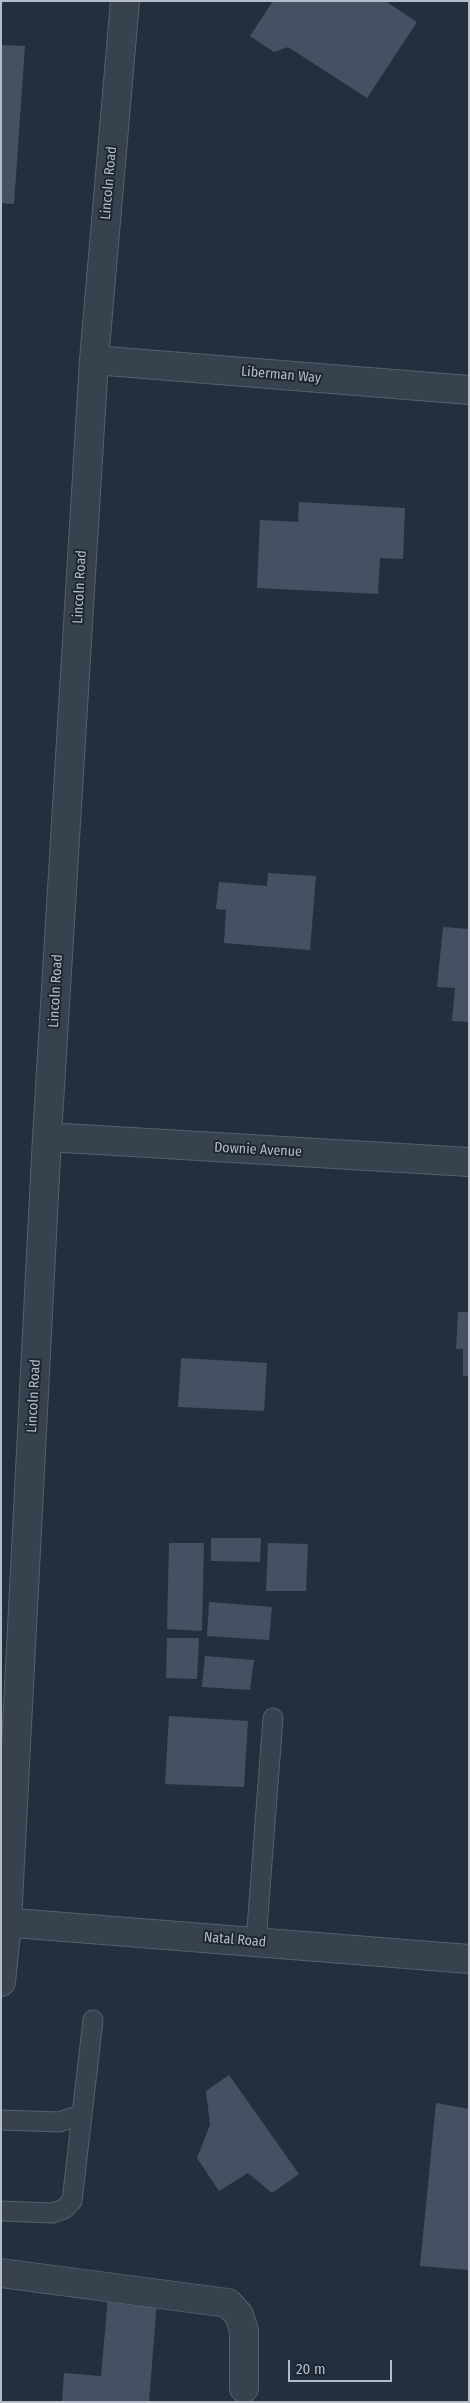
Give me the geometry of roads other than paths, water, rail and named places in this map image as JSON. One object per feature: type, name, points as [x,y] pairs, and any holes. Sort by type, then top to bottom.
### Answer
[{"type":"street","name":"Lincoln Road","points":[[1,1982],[47,1137],[94,360],[124,1]]},
{"type":"street","name":"Liberman Way","points":[[94,360],[469,390]]},
{"type":"street","name":"Downie Avenue","points":[[47,1137],[469,1162]]},
{"type":"street","name":"Natal Road","points":[[4,1922],[469,1959]]},
{"type":"street","points":[[1,2273],[228,2303],[238,2315],[244,2331],[244,2388]]},
{"type":"lane","points":[[256,1942],[273,1718]]},
{"type":"lane","points":[[1,2211],[52,2213],[64,2209],[72,2201],[80,2115],[93,2020]]},
{"type":"lane","points":[[1,2120],[59,2122],[80,2115]]}]
